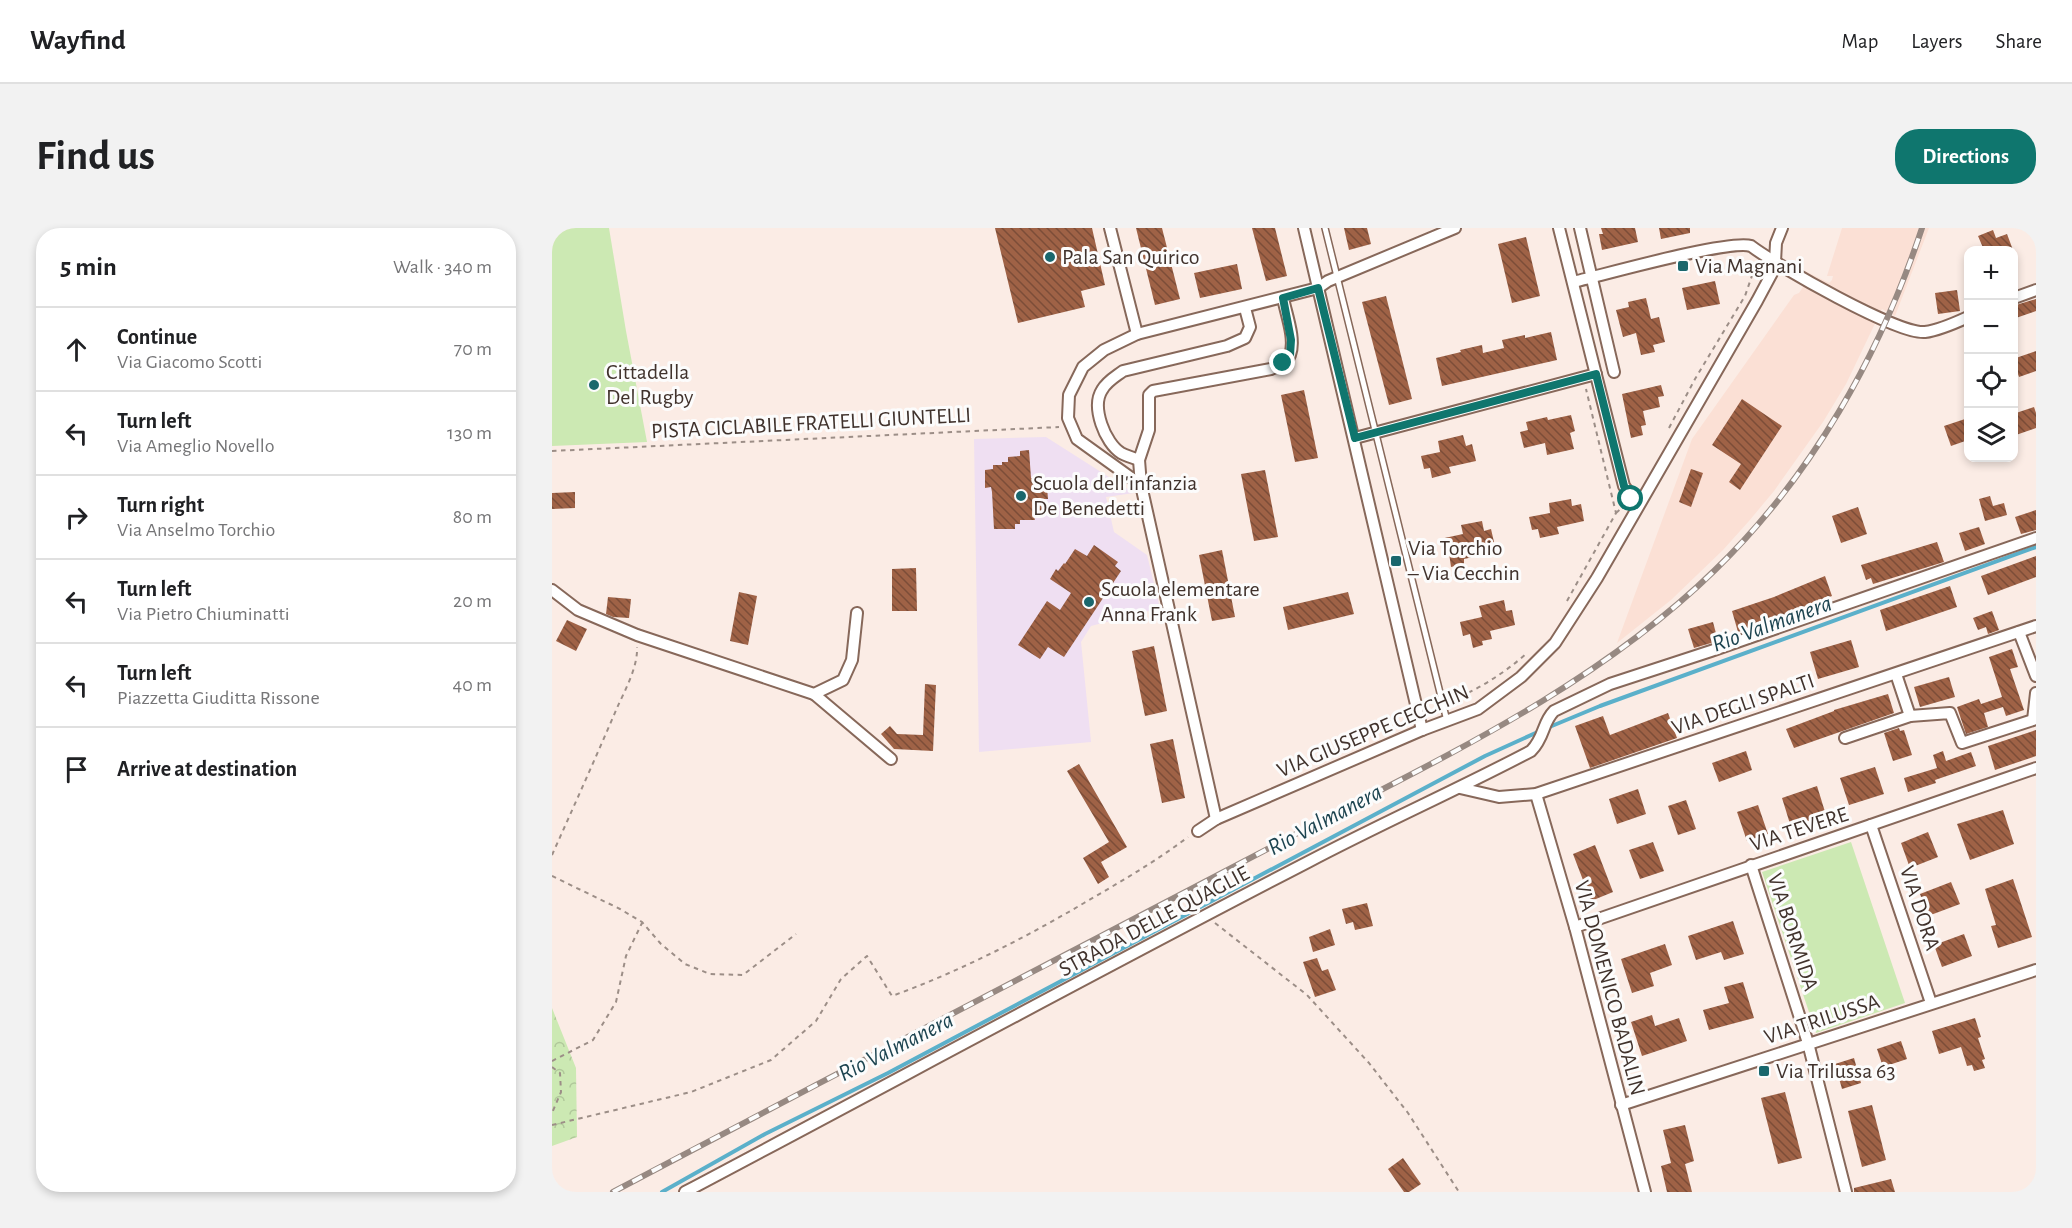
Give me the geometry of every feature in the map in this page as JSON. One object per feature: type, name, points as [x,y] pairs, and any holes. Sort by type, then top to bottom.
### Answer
[{"type":"street","points":[[1110,228],[1137,334]]},
{"type":"street","points":[[1304,228],[1422,730]]},
{"type":"street","points":[[1142,485],[1077,439],[1068,418],[1069,395],[1083,367],[1104,350],[1137,334],[1318,288],[1328,281],[1455,228]]},
{"type":"street","points":[[1559,228],[1624,486],[1635,502]]},
{"type":"street","points":[[1580,228],[1614,372]]},
{"type":"street","name":"VIA GIUSEPPE CECCHIN","points":[[1198,831],[1216,819],[1422,730],[1478,709],[1521,677],[1555,643],[1597,578],[1635,502],[1757,301],[1775,262],[1776,243],[1782,228]]},
{"type":"street","points":[[1573,282],[1715,248],[1745,244],[1789,271],[1900,328],[1923,332],[1948,326],[1964,319]]},
{"type":"street","points":[[2018,296],[2036,290]]},
{"type":"street","points":[[1216,819],[1142,485],[1139,460],[1149,430],[1149,395],[1153,391],[1271,369],[1283,363],[1290,355],[1291,340],[1283,298]]},
{"type":"street","points":[[1139,460],[1121,453],[1109,441],[1102,426],[1098,407],[1100,392],[1109,380],[1123,371],[1227,345],[1245,338],[1250,327],[1245,308]]},
{"type":"street","points":[[1355,438],[1596,374]]},
{"type":"street","name":"STRADA DELLE QUAGLIE","points":[[685,1192],[1205,915],[1360,835],[1460,788],[1531,751],[1540,742],[1548,717],[1554,711],[1610,684],[2036,538]]},
{"type":"street","points":[[552,590],[578,610],[637,635],[814,694],[891,759]]},
{"type":"street","points":[[814,694],[843,680],[852,660],[856,613]]},
{"type":"street","name":"VIA DEGLI SPALTI","points":[[1460,788],[1500,797],[1536,794],[2036,626]]},
{"type":"street","points":[[2019,632],[2036,676]]},
{"type":"street","points":[[1896,674],[1910,716]]},
{"type":"street","points":[[1845,738],[1910,716],[1950,713],[1962,743],[2033,720],[2036,693]]},
{"type":"street","name":"VIA TEVERE","points":[[1575,927],[2036,768]]},
{"type":"street","name":"VIA DOMENICO BADALIN","points":[[1536,794],[1575,927],[1645,1192]]},
{"type":"street","name":"VIA DORA","points":[[1871,825],[1931,1004]]},
{"type":"street","name":"VIA BORMIDA","points":[[1751,865],[1809,1045],[1846,1192]]},
{"type":"street","name":"VIA TRILUSSA","points":[[1621,1105],[2036,970]]},
{"type":"lane","points":[[1325,228],[1447,721]]},
{"type":"path","points":[[1669,429],[1695,379],[1744,296],[1760,253]]},
{"type":"path","points":[[1583,377],[1616,513]]},
{"type":"path","name":"PISTA CICLABILE FRATELLI GIUNTELLI","points":[[552,450],[1072,426]]},
{"type":"path","points":[[1563,609],[1616,513],[1635,502]]},
{"type":"path","points":[[552,855],[590,772],[638,656],[637,635]]},
{"type":"path","points":[[1443,704],[1469,693],[1508,670],[1531,650]]},
{"type":"path","points":[[552,1125],[691,1092],[771,1060],[816,1021],[842,979],[867,956],[891,996],[927,983],[1039,929],[1153,863],[1198,831]]},
{"type":"path","points":[[552,876],[642,922],[661,944],[685,964],[710,974],[742,975],[796,933]]},
{"type":"path","points":[[1205,915],[1307,995],[1369,1062],[1408,1113],[1459,1192]]},
{"type":"path","points":[[552,1060],[593,1040],[616,1002],[626,956],[642,922]]},
{"type":"path","points":[[552,1067],[560,1073],[561,1092],[552,1113]]},
{"type":"shaded area","points":[[1842,228],[1929,228],[1895,316],[1882,309],[1846,384],[1823,422],[1774,491],[1749,521],[1723,550],[1671,600],[1617,643],[1692,439],[1794,295],[1799,293],[1803,287],[1805,271],[1829,283],[1832,280],[1833,276],[1827,276]]},
{"type":"shaded area","points":[[1046,437],[1134,493],[1106,497],[1114,532],[1147,555],[1160,608],[1091,626],[1081,642],[1091,742],[979,752],[974,439]]},
{"type":"green space","name":"Cittadella Del Rugby","points":[[552,228],[609,228],[647,442],[552,446]]},
{"type":"green space","points":[[1851,842],[1905,1003],[1816,1033],[1762,872]]},
{"type":"green space","points":[[552,1008],[576,1068],[577,1137],[552,1146]]},
{"type":"building","name":"Pala San Quirico","points":[[995,228],[1092,228],[1105,285],[1081,291],[1085,307],[1018,323]]},
{"type":"building","points":[[1136,228],[1162,228],[1180,299],[1155,305]]},
{"type":"building","points":[[1252,228],[1275,228],[1287,276],[1266,281]]},
{"type":"building","points":[[1344,228],[1367,228],[1371,244],[1349,250]]},
{"type":"building","points":[[1601,228],[1635,228],[1638,242],[1602,250],[1599,234],[1603,234]]},
{"type":"building","points":[[1659,228],[1690,228],[1690,233],[1661,239]]},
{"type":"building","points":[[1993,230],[1996,238],[2007,234],[2012,246],[1982,246],[1978,236]]},
{"type":"building","points":[[1526,237],[1540,296],[1512,303],[1498,244]]},
{"type":"building","points":[[1237,264],[1242,289],[1200,298],[1194,273]]},
{"type":"building","points":[[1715,281],[1720,304],[1687,310],[1682,288]]},
{"type":"building","points":[[1957,290],[1960,311],[1938,314],[1935,293]]},
{"type":"building","points":[[1386,296],[1412,399],[1389,405],[1362,302]]},
{"type":"building","points":[[1646,298],[1651,319],[1659,317],[1665,342],[1653,345],[1655,352],[1641,355],[1636,333],[1623,337],[1616,310],[1629,307],[1628,302]]},
{"type":"building","points":[[2036,299],[2036,311],[2018,317],[2018,304]]},
{"type":"building","points":[[1551,332],[1557,360],[1442,386],[1436,358],[1482,345],[1483,353],[1504,348],[1502,340]]},
{"type":"building","points":[[2036,351],[2036,371],[2019,377],[2018,357]]},
{"type":"building","points":[[1661,385],[1664,396],[1658,397],[1660,407],[1643,411],[1646,425],[1641,426],[1643,435],[1631,438],[1622,394]]},
{"type":"building","points":[[1304,390],[1318,458],[1295,462],[1281,395]]},
{"type":"building","points":[[1742,399],[1782,426],[1740,490],[1729,482],[1741,464],[1712,445]]},
{"type":"building","points":[[2034,407],[2036,428],[2018,434],[2018,412]]},
{"type":"building","points":[[1571,415],[1575,431],[1570,433],[1574,449],[1547,455],[1545,443],[1524,448],[1520,432],[1528,430],[1526,422]]},
{"type":"building","points":[[1964,419],[1964,441],[1951,446],[1944,426]]},
{"type":"building","points":[[1463,435],[1466,446],[1472,444],[1476,461],[1449,467],[1451,473],[1432,478],[1430,468],[1424,469],[1421,456],[1440,452],[1438,441]]},
{"type":"building","name":"Scuola dell'infanzia De Benedetti","points":[[1029,450],[1031,478],[1043,478],[1044,487],[1047,487],[1048,499],[1044,499],[1044,517],[1034,517],[1035,520],[1020,520],[1020,524],[1015,524],[1015,529],[994,529],[992,492],[991,487],[985,488],[985,470],[993,469],[993,465],[1008,462],[1008,457],[1020,456],[1020,451]]},
{"type":"building","points":[[1691,469],[1703,473],[1691,507],[1679,502]]},
{"type":"building","points":[[1265,470],[1278,537],[1254,541],[1241,474]]},
{"type":"building","points":[[575,492],[575,508],[552,509],[552,493]]},
{"type":"building","points":[[1990,496],[1993,506],[2004,503],[2007,515],[1985,521],[1979,499]]},
{"type":"building","points":[[1571,499],[1572,506],[1581,504],[1584,521],[1557,527],[1559,534],[1540,538],[1538,529],[1532,530],[1529,517],[1550,513],[1549,503]]},
{"type":"building","points":[[1858,507],[1867,534],[1841,543],[1832,516]]},
{"type":"building","points":[[2036,510],[2036,530],[2021,534],[2015,517]]},
{"type":"building","points":[[1482,521],[1484,531],[1491,529],[1494,542],[1471,547],[1473,557],[1464,559],[1464,564],[1451,567],[1449,553],[1443,554],[1440,539],[1463,534],[1461,525]]},
{"type":"building","points":[[1979,527],[1985,544],[1965,551],[1959,533]]},
{"type":"building","points":[[1937,542],[1944,562],[1873,584],[1871,578],[1866,580],[1861,565]]},
{"type":"building","name":"Scuola elementare Anna Frank","points":[[1094,545],[1118,562],[1115,566],[1121,571],[1064,657],[1048,647],[1040,659],[1018,645],[1047,601],[1060,610],[1071,593],[1050,579],[1056,569],[1058,571],[1065,564],[1075,549],[1087,556]]},
{"type":"building","points":[[1222,550],[1235,617],[1212,621],[1199,555]]},
{"type":"building","points":[[2036,556],[2036,577],[1988,595],[1981,576]]},
{"type":"building","points":[[916,568],[917,611],[892,611],[892,569]]},
{"type":"building","points":[[1825,576],[1832,596],[1738,632],[1732,611]]},
{"type":"building","points":[[1950,586],[1957,607],[1886,631],[1880,610]]},
{"type":"building","points":[[739,592],[757,596],[748,645],[730,641]]},
{"type":"building","points":[[1348,592],[1354,614],[1288,630],[1283,607]]},
{"type":"building","points":[[608,597],[631,599],[629,618],[606,614]]},
{"type":"building","points":[[1504,600],[1506,611],[1512,610],[1515,625],[1490,631],[1492,639],[1482,641],[1483,645],[1473,648],[1470,634],[1463,636],[1460,622],[1482,617],[1479,606]]},
{"type":"building","points":[[1992,611],[1999,630],[1988,634],[1986,627],[1978,630],[1973,618]]},
{"type":"building","points":[[567,620],[587,629],[576,651],[556,641]]},
{"type":"building","points":[[1713,622],[1718,641],[1694,648],[1688,629]]},
{"type":"building","points":[[1851,640],[1859,667],[1818,679],[1810,652]]},
{"type":"building","points":[[1154,646],[1167,711],[1145,716],[1132,651]]},
{"type":"building","points":[[2012,649],[2018,667],[2010,669],[2024,710],[2006,716],[2003,707],[1984,713],[1988,727],[1966,734],[1957,707],[1979,699],[1981,704],[2002,697],[1989,657]]},
{"type":"building","points":[[1949,677],[1955,697],[1920,707],[1914,687]]},
{"type":"building","points":[[925,684],[936,685],[933,751],[894,749],[881,734],[890,726],[897,734],[923,735]]},
{"type":"building","points":[[1888,694],[1894,713],[1794,748],[1786,729],[1834,710]]},
{"type":"building","points":[[1668,713],[1677,738],[1590,768],[1575,726],[1603,716],[1610,735]]},
{"type":"building","points":[[1899,728],[1900,731],[1904,730],[1912,755],[1893,761],[1884,733]]},
{"type":"building","points":[[2036,730],[2036,756],[1995,770],[1988,746]]},
{"type":"building","points":[[1173,739],[1185,798],[1162,803],[1150,744]]},
{"type":"building","points":[[1746,751],[1752,770],[1719,782],[1712,763]]},
{"type":"building","points":[[1943,751],[1946,761],[1971,752],[1976,766],[1908,792],[1904,778],[1937,768],[1933,755]]},
{"type":"building","points":[[1079,764],[1127,847],[1101,862],[1109,877],[1098,884],[1083,858],[1109,842],[1067,771]]},
{"type":"building","points":[[1875,767],[1884,794],[1849,805],[1840,778]]},
{"type":"building","points":[[1817,786],[1826,815],[1791,827],[1782,798]]},
{"type":"building","points":[[1638,789],[1646,814],[1617,824],[1609,799]]},
{"type":"building","points":[[1686,800],[1696,829],[1678,835],[1668,806]]},
{"type":"building","points":[[1758,805],[1768,834],[1747,841],[1737,812]]},
{"type":"building","points":[[2003,810],[2014,844],[1970,860],[1957,824]]},
{"type":"building","points":[[1928,832],[1938,857],[1910,868],[1901,843]]},
{"type":"building","points":[[1653,842],[1664,871],[1640,879],[1629,850]]},
{"type":"building","points":[[1595,845],[1613,892],[1591,901],[1573,854]]},
{"type":"building","points":[[2013,879],[2032,937],[1998,948],[1991,926],[1996,925],[1985,889]]},
{"type":"building","points":[[1951,882],[1960,904],[1928,916],[1920,894]]},
{"type":"building","points":[[1367,903],[1373,926],[1355,930],[1353,922],[1346,924],[1342,909]]},
{"type":"building","points":[[1733,921],[1744,954],[1724,960],[1721,952],[1696,960],[1688,936]]},
{"type":"building","points":[[1330,929],[1335,945],[1313,952],[1309,937]]},
{"type":"building","points":[[1964,934],[1972,956],[1942,967],[1934,945]]},
{"type":"building","points":[[1665,944],[1672,965],[1650,973],[1654,986],[1632,993],[1621,959]]},
{"type":"building","points":[[1317,958],[1322,971],[1328,969],[1336,990],[1315,997],[1303,962]]},
{"type":"building","points":[[1743,982],[1754,1018],[1709,1030],[1703,1010],[1729,1003],[1724,987]]},
{"type":"building","points":[[1652,1015],[1655,1026],[1679,1018],[1687,1041],[1642,1056],[1631,1022]]},
{"type":"building","points":[[1975,1018],[1981,1037],[1978,1038],[1985,1059],[1982,1060],[1985,1068],[1974,1071],[1972,1065],[1967,1066],[1961,1047],[1939,1054],[1932,1031]]},
{"type":"building","points":[[1901,1041],[1907,1059],[1883,1067],[1877,1049]]},
{"type":"building","points":[[1854,1058],[1861,1083],[1842,1089],[1835,1064]]},
{"type":"building","points":[[1785,1092],[1802,1158],[1778,1164],[1761,1098]]},
{"type":"building","points":[[1872,1105],[1886,1160],[1862,1167],[1848,1111]]},
{"type":"building","points":[[1685,1125],[1694,1161],[1685,1164],[1692,1192],[1667,1192],[1661,1166],[1671,1163],[1663,1130]]},
{"type":"building","points":[[1403,1158],[1421,1184],[1409,1192],[1404,1192],[1388,1169]]},
{"type":"building","points":[[1891,1179],[1895,1192],[1854,1192],[1854,1188]]},
{"type":"waterway","name":"Rio Valmanera","points":[[1547,728],[1600,706],[2036,547]]},
{"type":"waterway","name":"Rio Valmanera","points":[[662,1192],[765,1134],[888,1073],[1485,756],[1540,731]]},
{"type":"railway","points":[[613,1192],[1448,755],[1506,723],[1615,653],[1666,614],[1715,570],[1750,534],[1812,454],[1864,367],[1886,322],[1922,228]]},
{"type":"place","name":"Pala San Quirico","points":[[1050,257]]},
{"type":"place","name":"Via Magnani","points":[[1683,266]]},
{"type":"place","name":"Cittadella Del Rugby","points":[[594,385]]},
{"type":"place","name":"Scuola dell'infanzia De Benedetti","points":[[1021,496]]},
{"type":"place","name":"Via Torchio – Via Cecchin","points":[[1396,561]]},
{"type":"place","name":"Scuola elementare Anna Frank","points":[[1089,602]]},
{"type":"place","name":"Via Trilussa 63","points":[[1764,1071]]},
{"type":"route","points":[[1283,363],[1290,355],[1291,340],[1283,298],[1318,288],[1355,438],[1596,374],[1624,486],[1631,499]]}]
